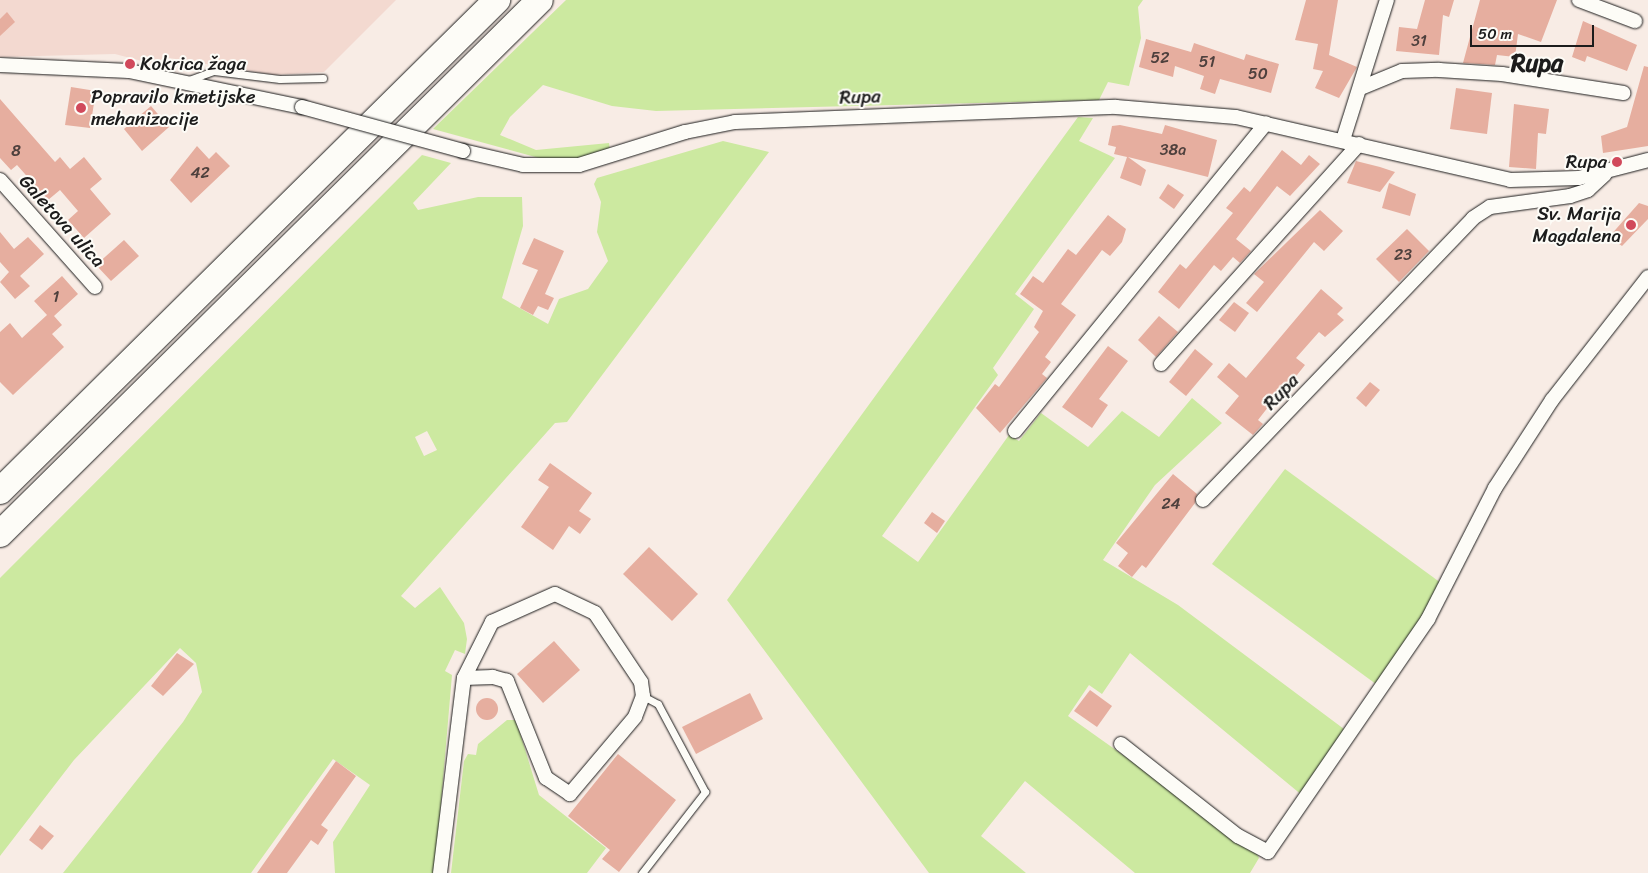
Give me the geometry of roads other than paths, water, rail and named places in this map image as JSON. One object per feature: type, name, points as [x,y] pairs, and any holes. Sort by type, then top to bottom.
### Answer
[{"type":"highway","points":[[0,491],[497,0]]},
{"type":"highway","points":[[0,534],[540,0]]},
{"type":"street","points":[[1343,140],[1363,87],[1387,0]]},
{"type":"street","points":[[1579,0],[1635,20]]},
{"type":"street","name":"Rupa","points":[[0,65],[129,71],[186,81],[302,107],[462,151],[523,165],[579,165],[710,125],[785,118],[1116,107],[1204,112],[1266,123],[1510,180],[1550,182],[1605,174],[1648,160]]},
{"type":"street","points":[[1363,87],[1402,71],[1439,70],[1502,74],[1624,93]]},
{"type":"street","points":[[1016,431],[1266,123]]},
{"type":"street","points":[[1161,364],[1359,144]]},
{"type":"street","name":"Rupa","points":[[1204,500],[1473,218],[1490,206],[1570,196],[1588,190],[1605,174]]},
{"type":"street","name":"Galetova ulica","points":[[0,180],[95,287]]},
{"type":"street","points":[[1121,744],[1238,836],[1268,852],[1428,619],[1490,496],[1552,400],[1648,277]]},
{"type":"street","points":[[440,873],[464,678],[492,622],[556,594],[595,613],[641,682],[642,696],[635,716],[570,794],[546,778],[507,681],[493,677],[464,678]]},
{"type":"lane","points":[[186,81],[214,70],[280,79],[322,78]]},
{"type":"lane","points":[[642,696],[658,704],[705,792],[642,873]]},
{"type":"place","name":"Kokrica žaga","points":[[130,64]]},
{"type":"place","name":"Popravilo kmetijske mehanizacije","points":[[81,108]]},
{"type":"place","name":"Rupa","points":[[1617,162]]},
{"type":"place","name":"Sv. Marija Magdalena","points":[[1631,225]]},
{"type":"district","name":"Rupa","points":[[1537,64]]}]
